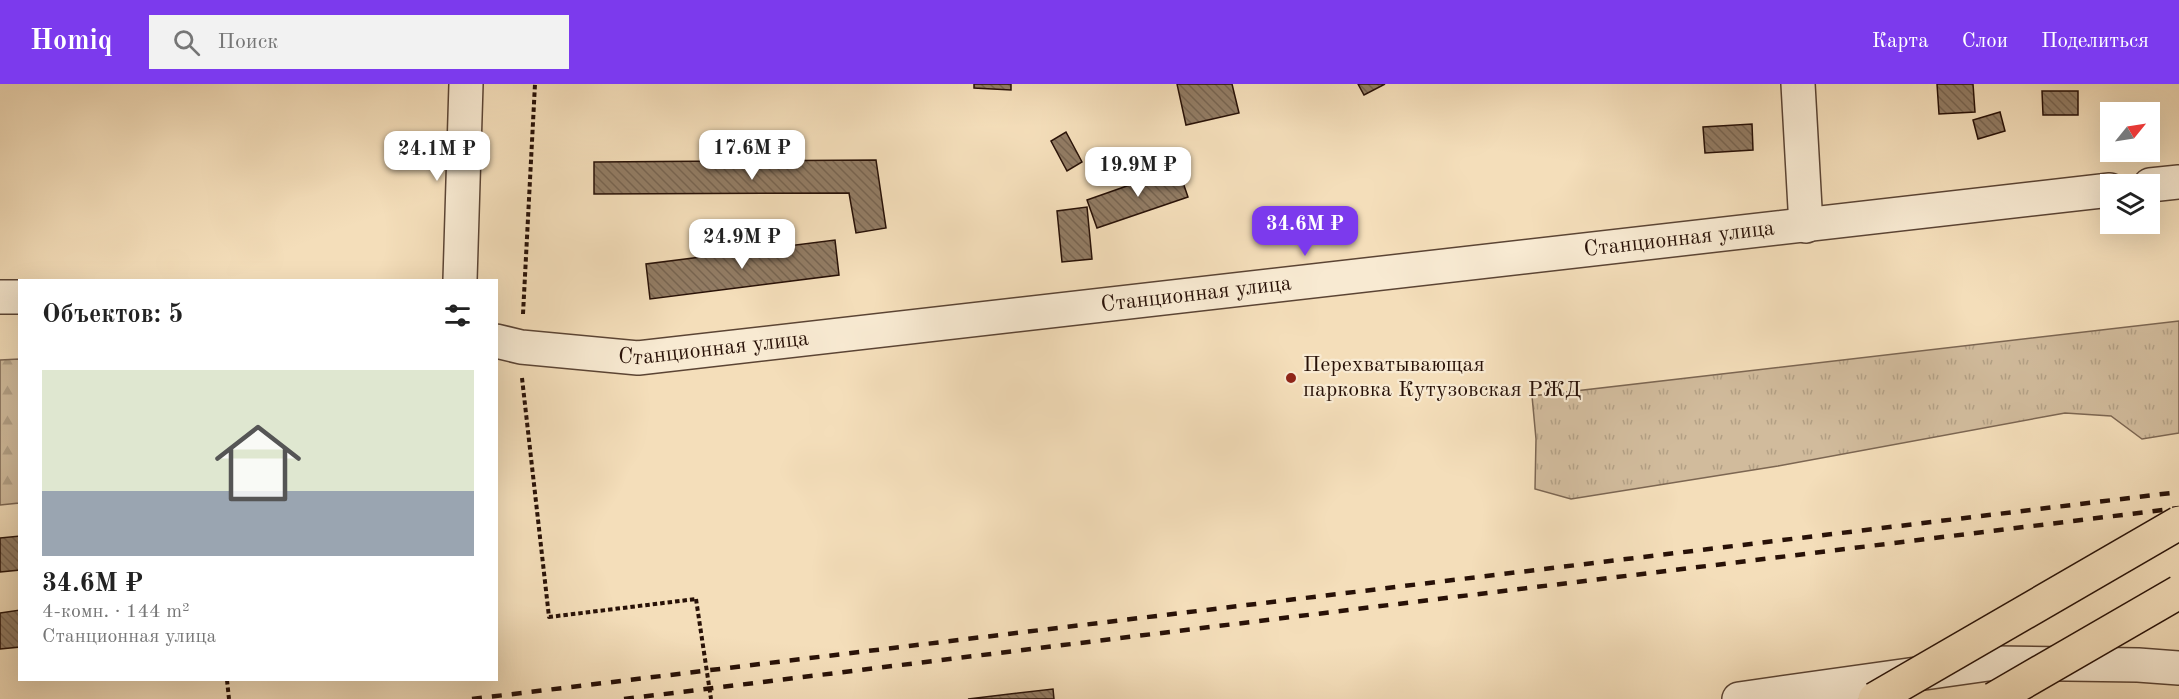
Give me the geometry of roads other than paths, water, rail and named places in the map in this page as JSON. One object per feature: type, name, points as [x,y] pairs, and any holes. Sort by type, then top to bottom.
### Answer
[{"type":"main road","points":[[1875,699],[2179,523]]},
{"type":"main road","points":[[1994,699],[2179,592]]},
{"type":"street","points":[[460,279],[466,84]]},
{"type":"street","points":[[1798,84],[1806,226]]},
{"type":"street","points":[[2160,185],[2179,182]]},
{"type":"street","name":"Станционная улица","points":[[498,341],[521,347],[638,358],[2100,191]]},
{"type":"street","points":[[0,297],[18,297]]},
{"type":"street","points":[[1739,699],[1995,663],[2138,665],[2179,668]]},
{"type":"railway","points":[[472,699],[2179,492]]},
{"type":"railway","points":[[624,699],[2179,508]]},
{"type":"place","name":"Перехватывающая парковка Кутузовская РЖД","points":[[1291,378]]}]
